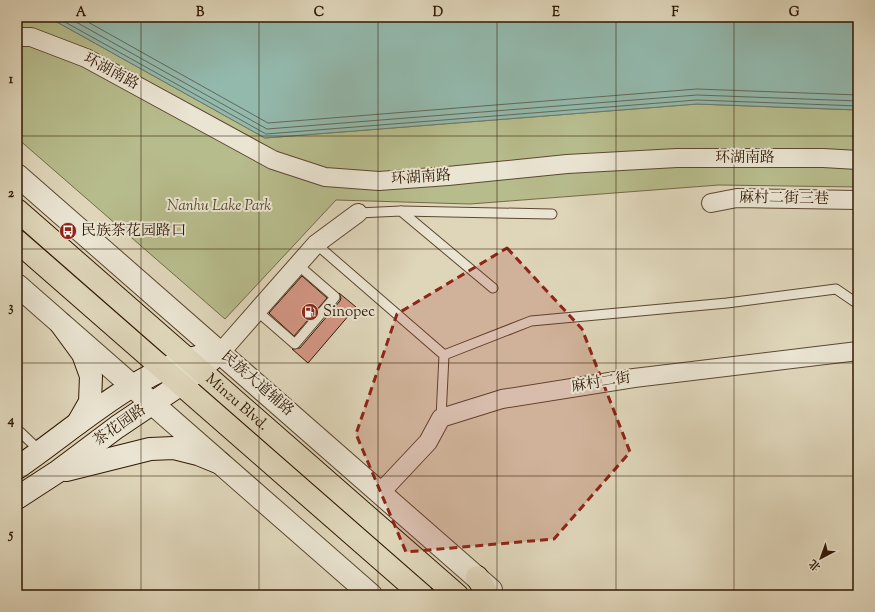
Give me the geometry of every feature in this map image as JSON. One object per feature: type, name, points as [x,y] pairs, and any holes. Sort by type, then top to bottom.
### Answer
[{"type":"highway","name":"Minzu Blvd.","points":[[17,210],[457,595]]},
{"type":"highway","name":"Minzu Blvd.","points":[[17,241],[422,595]]},
{"type":"highway","points":[[477,576],[488,595]]},
{"type":"street","name":"环湖南路","points":[[17,37],[31,36],[86,58],[273,160],[325,177],[379,181],[448,176],[567,164],[677,158],[823,158],[858,160]]},
{"type":"street","name":"民族大道辅路","points":[[17,175],[477,576],[496,595]]},
{"type":"street","name":"麻村二街三巷","points":[[710,202],[737,198],[858,200]]},
{"type":"street","name":"茶花园路","points":[[17,468],[41,452],[76,425],[163,369],[193,364],[221,352],[316,244],[358,213]]},
{"type":"street","points":[[17,285],[371,595]]},
{"type":"street","points":[[61,324],[83,354],[90,376],[90,402],[76,425]]},
{"type":"street","name":"麻村二街","points":[[442,418],[502,398],[634,378],[858,350]]},
{"type":"street","name":"茶花园路","points":[[17,498],[57,472],[152,403],[181,384],[193,364]]},
{"type":"street","points":[[381,492],[428,442],[442,418]]},
{"type":"street","points":[[57,472],[150,449],[174,448],[198,454],[220,463]]},
{"type":"lane","points":[[401,211],[493,288]]},
{"type":"lane","points":[[358,213],[401,211],[552,214]]},
{"type":"lane","points":[[316,244],[444,355]]},
{"type":"lane","points":[[257,311],[295,344],[335,297],[298,265]]},
{"type":"lane","points":[[444,355],[531,321],[727,303],[836,289],[858,304]]},
{"type":"lane","points":[[442,418],[444,355]]},
{"type":"lane","points":[[17,429],[41,452]]},
{"type":"highlighted area","points":[[507,248],[582,329],[630,452],[554,539],[406,552],[356,434],[397,314]]},
{"type":"green space","name":"Nanhu Lake Park","points":[[48,17],[265,138],[697,104],[858,110],[858,187],[719,185],[470,204],[336,200],[225,319],[17,138],[17,18]]},
{"type":"water","points":[[48,17],[858,17],[858,110],[697,104],[265,138]]},
{"type":"building","points":[[302,276],[327,298],[294,336],[269,313]]},
{"type":"building","points":[[339,293],[356,307],[308,363],[292,349],[300,348],[340,301],[341,298]]},
{"type":"place","name":"民族茶花园路口","points":[[68,231]]},
{"type":"place","name":"Sinopec","points":[[310,312]]}]
